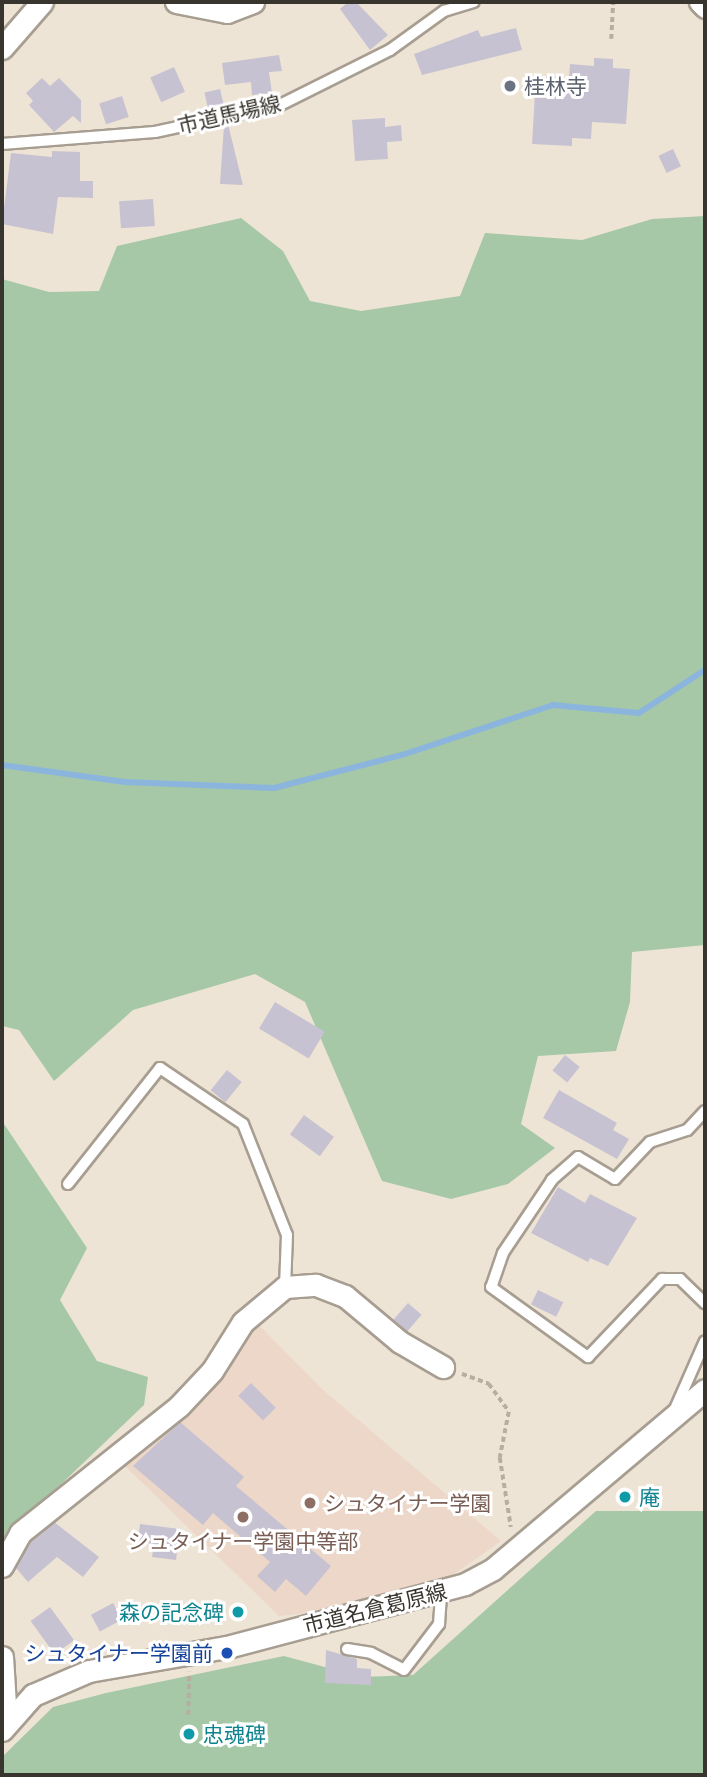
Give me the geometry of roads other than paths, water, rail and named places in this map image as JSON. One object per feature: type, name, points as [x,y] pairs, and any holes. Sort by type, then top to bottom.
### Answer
[{"type":"street","points":[[2,48],[42,2]]},
{"type":"street","points":[[176,2],[216,12],[253,2]]},
{"type":"street","points":[[700,2],[705,7]]},
{"type":"street","points":[[2,1566],[20,1532],[179,1406],[212,1371],[243,1322],[285,1287],[316,1285],[345,1296],[400,1342],[443,1367]]},
{"type":"street","name":"市道名倉葛原線","points":[[4,1726],[33,1695],[74,1676],[189,1654],[441,1594],[493,1569],[705,1390]]},
{"type":"street","points":[[2,1657],[4,1726]]},
{"type":"lane","name":"市道馬場線","points":[[2,144],[155,132],[280,105],[390,50],[444,11],[474,2]]},
{"type":"lane","points":[[68,1184],[160,1068],[243,1124],[287,1235],[285,1287]]},
{"type":"lane","points":[[705,1111],[687,1130],[650,1142],[615,1179],[578,1157],[552,1180],[503,1253],[491,1287],[588,1357],[662,1279],[680,1279],[705,1303]]},
{"type":"lane","points":[[671,1419],[705,1341]]},
{"type":"lane","points":[[347,1649],[370,1653],[404,1670],[439,1624],[441,1594]]},
{"type":"waterway","points":[[2,765],[125,782],[274,788],[405,754],[553,705],[639,713],[705,670]]},
{"type":"place","name":"桂林寺","points":[[510,86]]},
{"type":"place","name":"庵","points":[[625,1497]]},
{"type":"place","name":"シュタイナー学園","points":[[310,1503]]},
{"type":"place","name":"シュタイナー学園中等部","points":[[243,1517]]},
{"type":"place","name":"森の記念碑","points":[[238,1612]]},
{"type":"place","name":"シュタイナー学園前","points":[[227,1653]]},
{"type":"place","name":"忠魂碑","points":[[189,1734]]}]
